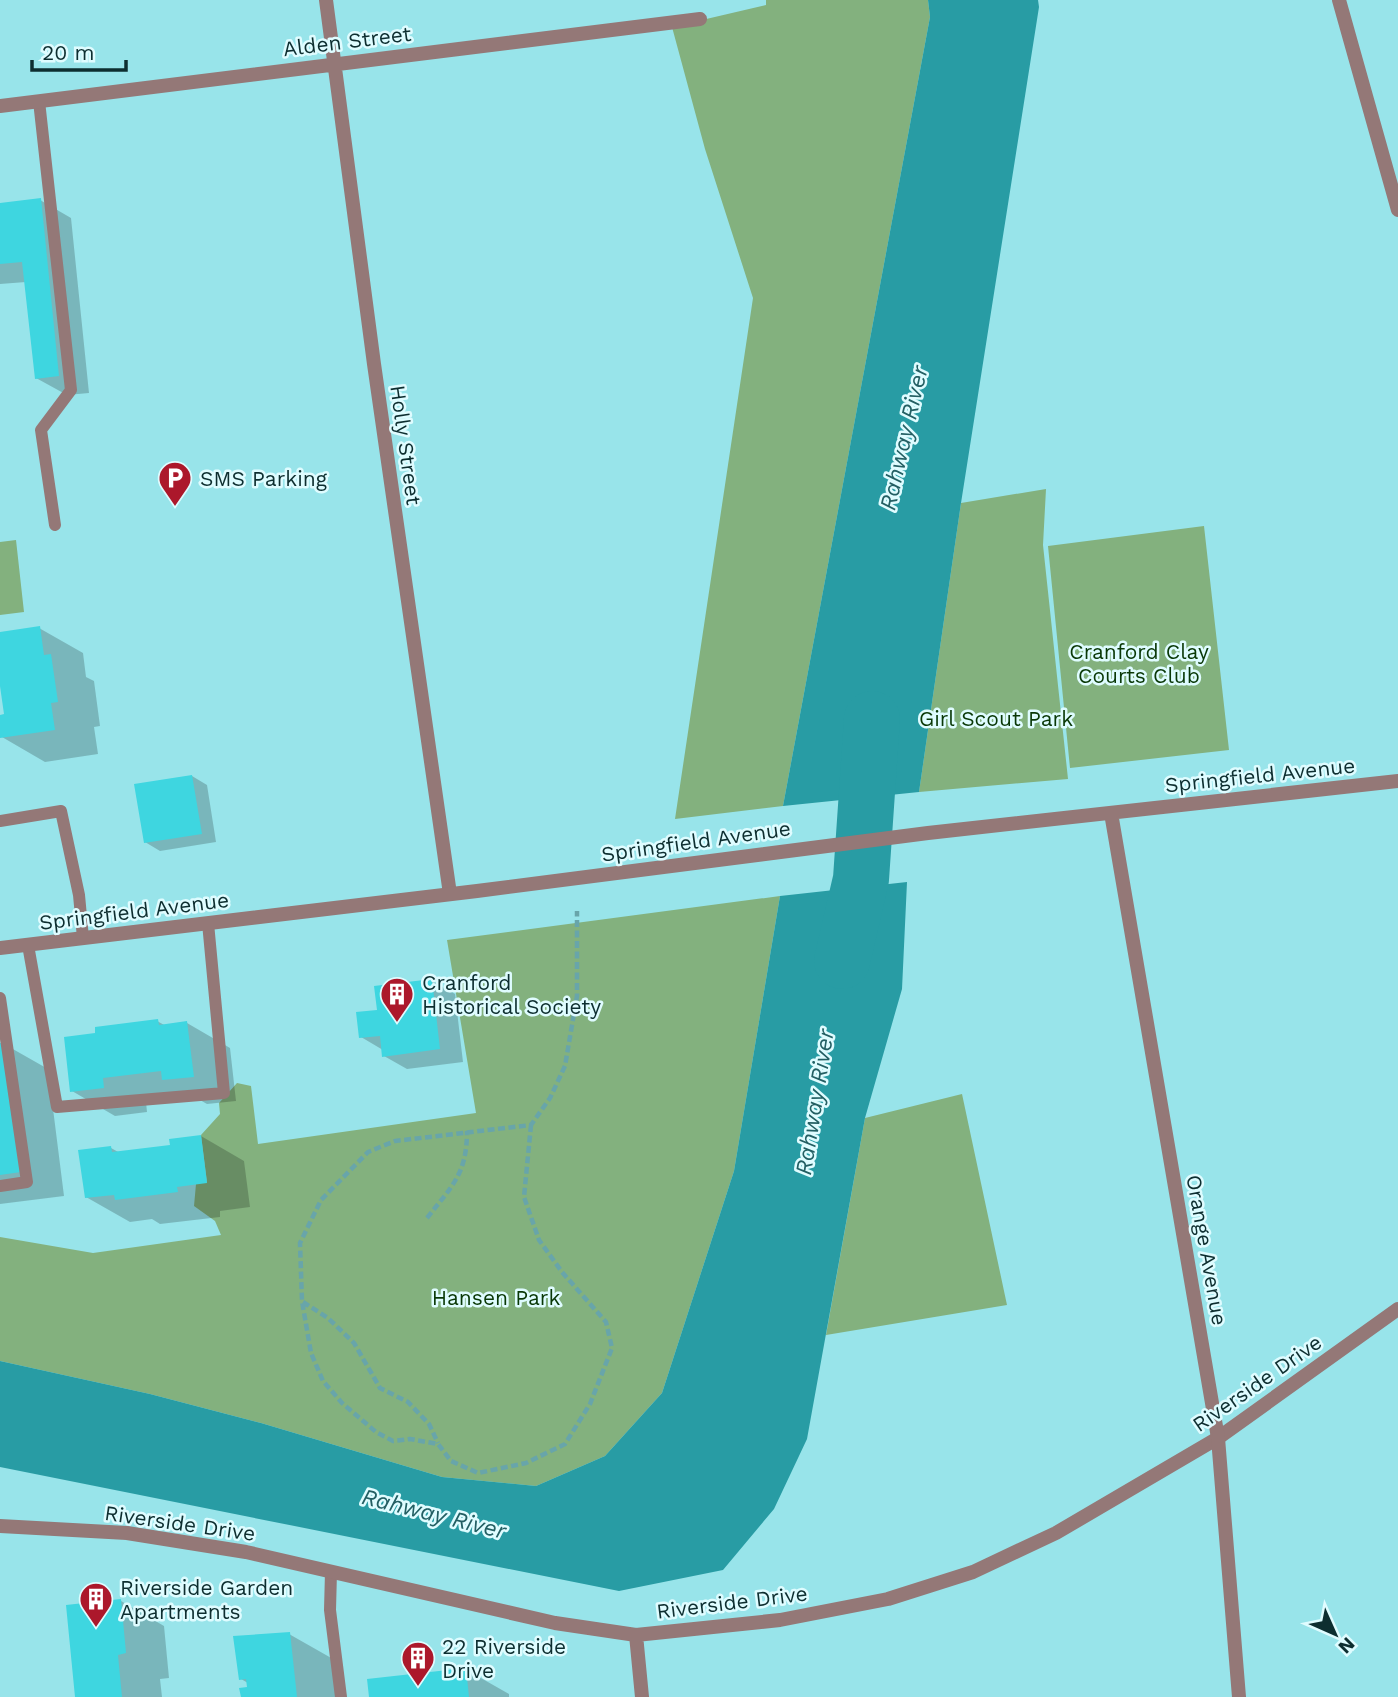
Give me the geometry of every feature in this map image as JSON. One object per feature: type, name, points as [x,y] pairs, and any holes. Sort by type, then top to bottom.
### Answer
[{"type":"street","name":"Holly Street","points":[[326,0],[381,416],[450,894]]},
{"type":"street","points":[[1339,0],[1398,210]]},
{"type":"street","name":"Alden Street","points":[[0,106],[700,19]]},
{"type":"street","name":"Springfield Avenue","points":[[0,948],[450,894],[793,849],[1398,781]]},
{"type":"street","name":"Orange Avenue","points":[[1111,813],[1218,1438],[1239,1697]]},
{"type":"street","name":"Riverside Drive","points":[[0,1526],[127,1533],[246,1552],[555,1623],[636,1635],[780,1620],[888,1599],[973,1572],[1056,1533],[1218,1438],[1398,1310]]},
{"type":"street","points":[[636,1635],[642,1697]]},
{"type":"lane","points":[[39,102],[71,390],[41,430],[55,525]]},
{"type":"lane","points":[[0,821],[61,811],[79,895],[83,938]]},
{"type":"lane","points":[[28,945],[57,1107],[224,1093],[208,923]]},
{"type":"lane","points":[[0,998],[27,1182],[0,1186]]},
{"type":"lane","points":[[331,1572],[330,1610],[341,1697]]},
{"type":"path","points":[[302,1301],[328,1318],[354,1343],[380,1388],[408,1402],[429,1424],[438,1444],[451,1461],[478,1473],[526,1463],[565,1444],[590,1404],[612,1348],[606,1322],[562,1272],[539,1240],[524,1198],[531,1125],[550,1098],[565,1066],[577,996],[577,911]]},
{"type":"path","points":[[438,1444],[410,1439],[393,1441],[376,1432],[332,1393],[323,1381],[311,1353],[302,1301],[300,1243],[321,1200],[368,1152],[395,1141],[531,1125]]},
{"type":"path","points":[[427,1218],[456,1181],[467,1154],[467,1131]]},
{"type":"green space","points":[[766,0],[928,0],[930,17],[783,806],[675,819],[753,298],[705,149],[672,27],[766,5]]},
{"type":"green space","name":"Girl Scout Park","points":[[1046,489],[1043,545],[1068,779],[919,792],[961,503]]},
{"type":"green space","name":"Cranford Clay Courts Club","points":[[1204,526],[1229,750],[1070,768],[1048,546]]},
{"type":"green space","points":[[16,540],[24,612],[0,615],[0,542]]},
{"type":"green space","name":"Hansen Park","points":[[780,896],[734,1171],[662,1393],[605,1456],[536,1486],[442,1477],[261,1423],[150,1394],[0,1361],[0,1237],[93,1253],[221,1235],[215,1221],[194,1206],[196,1184],[207,1182],[201,1135],[220,1114],[219,1103],[237,1083],[251,1086],[258,1144],[476,1113],[447,940]]},
{"type":"green space","points":[[962,1094],[1007,1305],[826,1335],[865,1118]]},
{"type":"water","points":[[928,0],[1038,0],[1039,7],[961,503],[919,792],[783,806],[930,17]]},
{"type":"water","points":[[907,882],[902,989],[865,1118],[807,1439],[774,1509],[723,1570],[619,1591],[0,1467],[0,1361],[150,1394],[261,1423],[442,1477],[536,1486],[605,1456],[662,1393],[734,1171],[780,896]]},
{"type":"building","points":[[41,198],[59,376],[35,379],[22,262],[0,264],[0,203]]},
{"type":"building","points":[[40,626],[44,655],[51,654],[58,702],[51,703],[55,730],[0,738],[0,715],[4,714],[0,686],[0,632]]},
{"type":"building","points":[[192,775],[202,834],[144,843],[134,784]]},
{"type":"building","name":"Cranford Historical Society","points":[[432,979],[440,1049],[382,1057],[380,1036],[359,1038],[356,1012],[377,1010],[374,986]]},
{"type":"building","points":[[158,1019],[159,1025],[187,1021],[194,1077],[162,1080],[161,1071],[103,1078],[104,1088],[70,1092],[64,1037],[95,1033],[95,1027]]},
{"type":"building","points":[[0,1043],[5,1043],[21,1172],[0,1175]]},
{"type":"building","points":[[201,1135],[207,1183],[177,1187],[178,1192],[115,1200],[114,1195],[85,1198],[78,1150],[111,1146],[112,1152],[170,1145],[169,1139]]},
{"type":"building","name":"Riverside Garden Apartments","points":[[121,1599],[126,1653],[118,1655],[122,1697],[75,1697],[66,1605]]},
{"type":"building","name":"Riverside Garden Apartments","points":[[290,1632],[297,1697],[241,1697],[239,1688],[247,1687],[246,1679],[239,1680],[233,1636]]},
{"type":"building","name":"22 Riverside Drive","points":[[466,1668],[469,1697],[369,1697],[367,1679]]},
{"type":"waterway","name":"Rahway River","points":[[842,961],[861,879],[872,719]]},
{"type":"place","name":"SMS Parking","points":[[175,508]]},
{"type":"place","name":"Cranford Historical Society","points":[[397,1024]]},
{"type":"place","name":"Riverside Garden Apartments","points":[[96,1629]]},
{"type":"place","name":"22 Riverside Drive","points":[[418,1688]]}]
